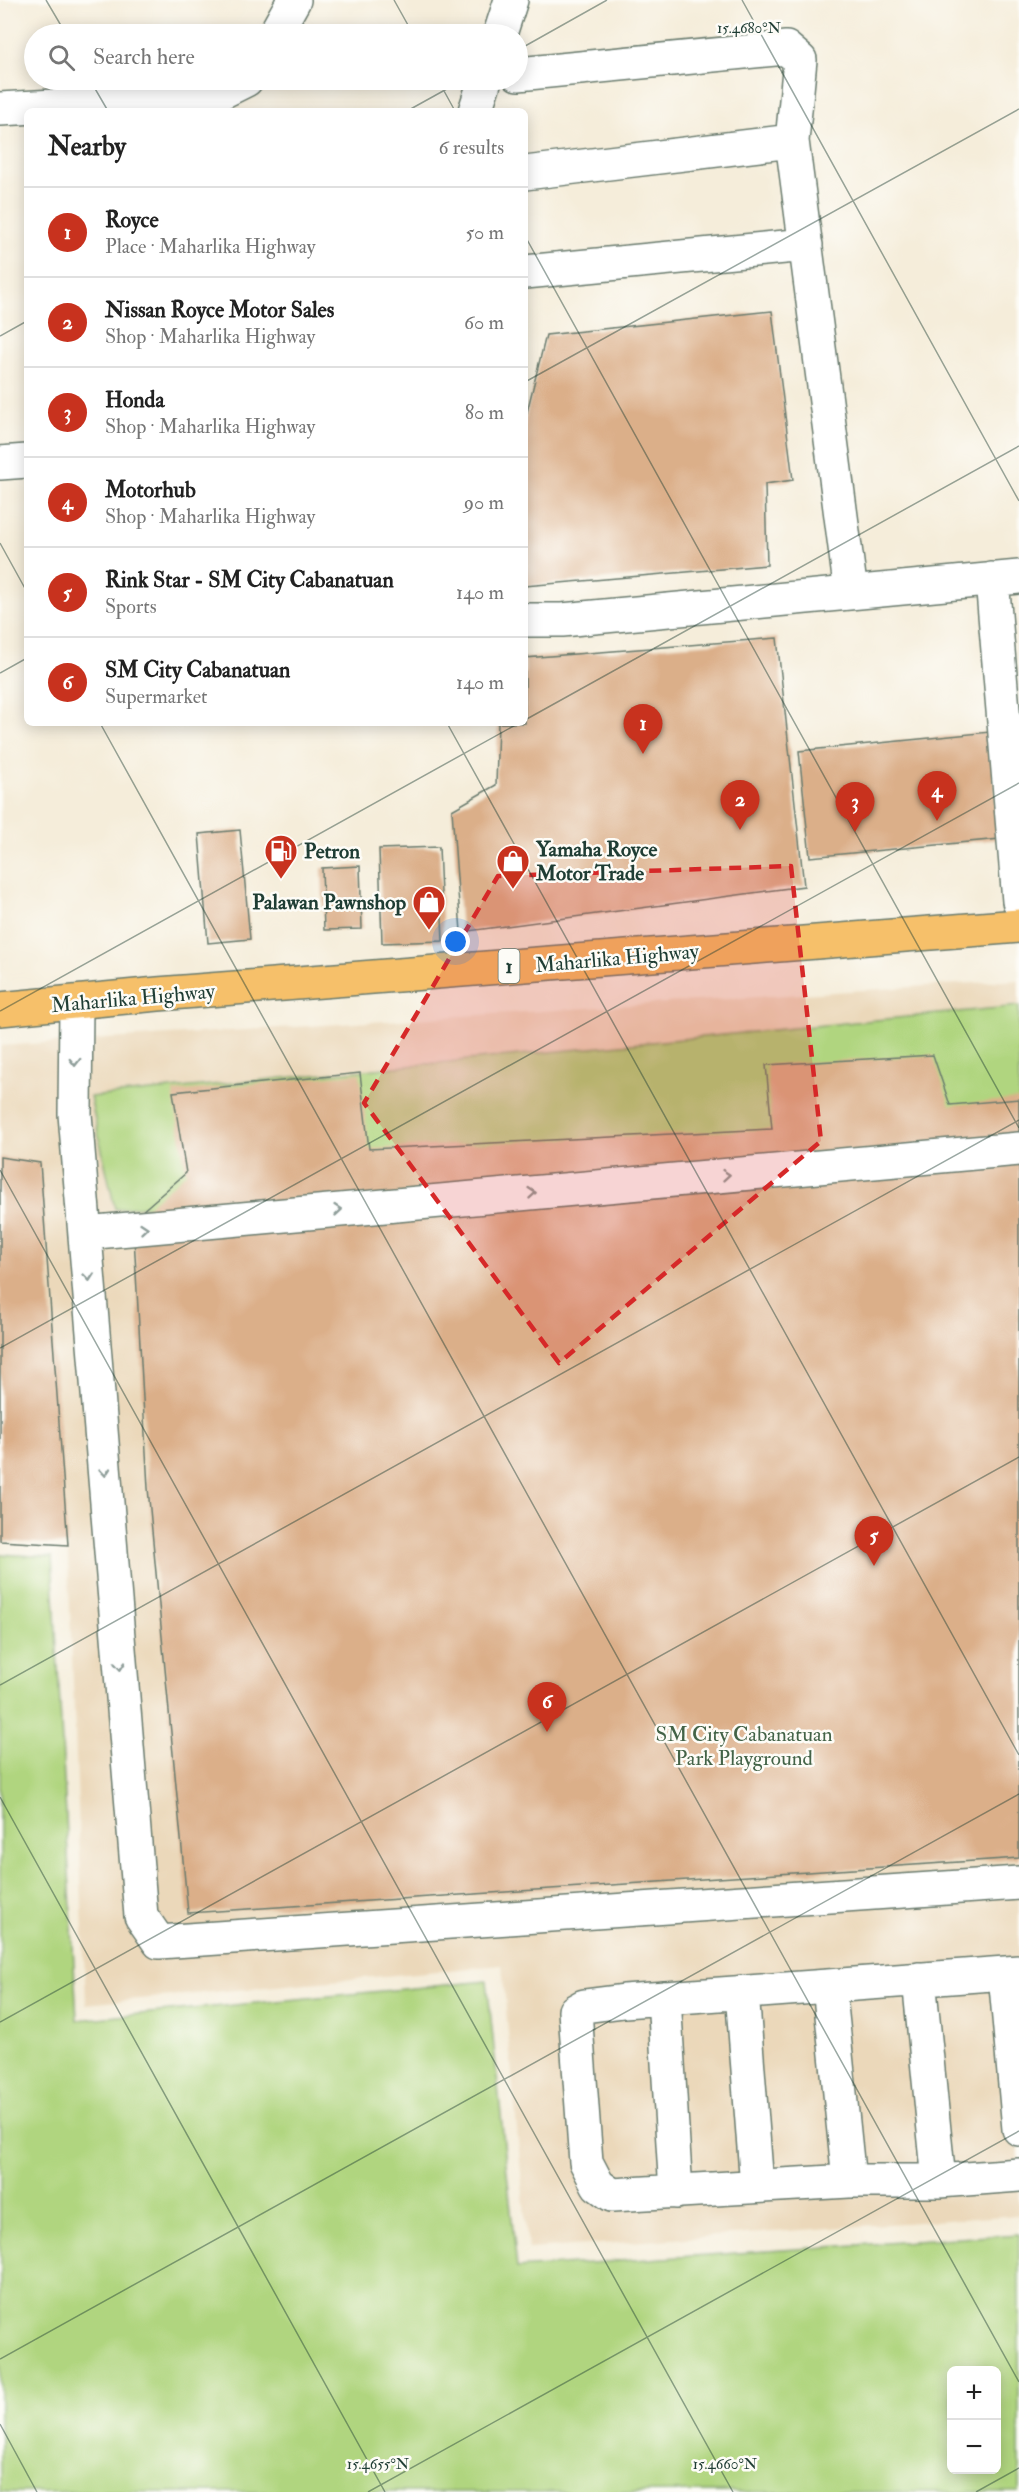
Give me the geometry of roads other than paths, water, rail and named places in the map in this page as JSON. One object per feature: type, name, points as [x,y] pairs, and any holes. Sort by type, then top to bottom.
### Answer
[{"type":"main road","name":"Maharlika Highway","points":[[0,1009],[76,1004],[158,994],[1019,926]]},
{"type":"street","points":[[281,24],[294,0]]},
{"type":"street","points":[[503,24],[511,0]]},
{"type":"street","points":[[528,73],[786,48],[800,60],[792,141],[850,593]]},
{"type":"street","points":[[48,108],[145,106],[218,94],[226,90]]},
{"type":"street","points":[[476,108],[482,90]]},
{"type":"street","points":[[0,109],[24,109]]},
{"type":"street","points":[[528,173],[792,141]]},
{"type":"street","points":[[528,272],[806,245]]},
{"type":"street","points":[[0,463],[24,461]]},
{"type":"street","points":[[528,620],[562,620],[1005,578],[1019,901]]},
{"type":"street","points":[[76,1004],[75,1114],[141,1916],[159,1942],[1019,1883]]},
{"type":"street","points":[[85,1233],[1019,1149]]},
{"type":"street","points":[[1019,2129],[1012,1973],[664,1998],[584,2006],[575,2011],[586,2162],[598,2185],[612,2195],[849,2181],[939,2181],[1019,2175]]},
{"type":"street","points":[[919,1980],[939,2181]]},
{"type":"street","points":[[829,1986],[849,2181]]},
{"type":"street","points":[[742,1992],[757,2186]]},
{"type":"street","points":[[664,1998],[676,2192]]},
{"type":"place","name":"Royce","points":[[643,754]]},
{"type":"place","name":"Motorhub","points":[[937,821]]},
{"type":"place","name":"Nissan Royce Motor Sales","points":[[740,830]]},
{"type":"place","name":"Honda","points":[[855,832]]},
{"type":"place","name":"Petron","points":[[281,880]]},
{"type":"place","name":"Yamaha Royce Motor Trade","points":[[513,890]]},
{"type":"place","name":"Palawan Pawnshop","points":[[429,931]]},
{"type":"place","name":"Rink Star - SM City Cabanatuan","points":[[874,1566]]},
{"type":"place","name":"SM City Cabanatuan","points":[[547,1732]]},
{"type":"park label","name":"SM City Cabanatuan Park Playground","points":[[744,1746]]}]
